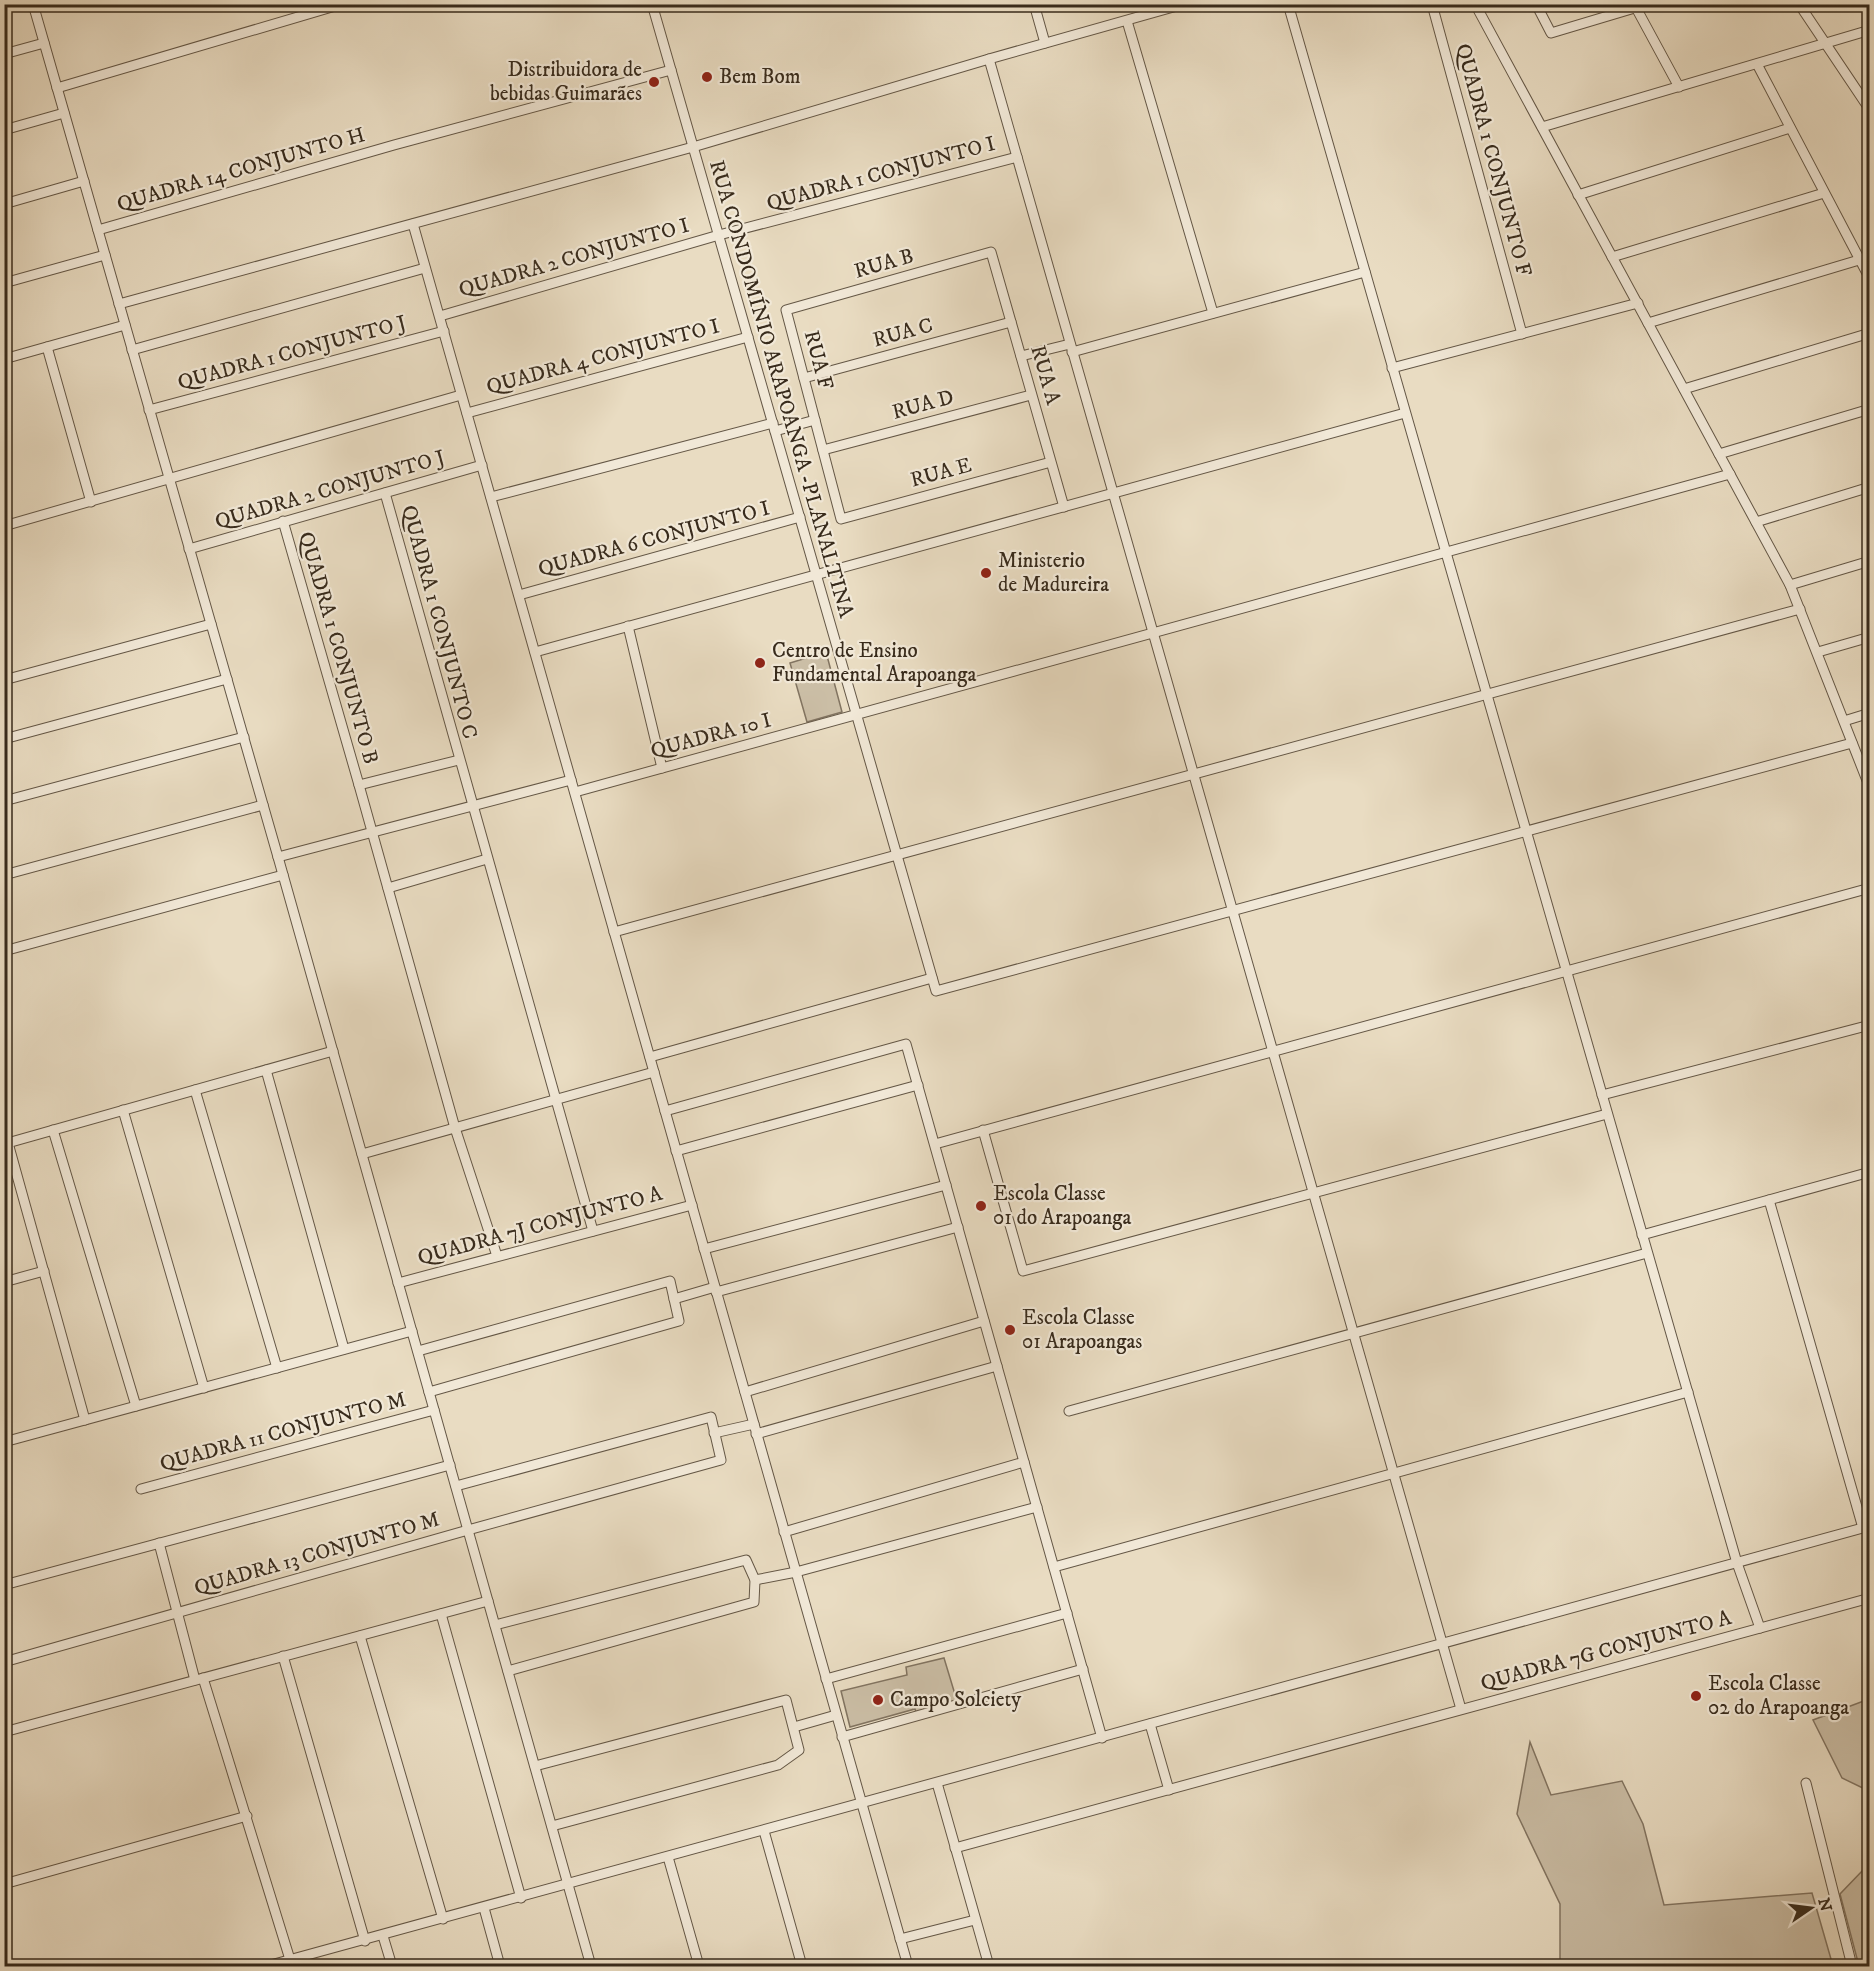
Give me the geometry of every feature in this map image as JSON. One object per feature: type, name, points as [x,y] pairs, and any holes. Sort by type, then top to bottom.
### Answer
[{"type":"street","points":[[33,4],[244,737],[591,1966]]},
{"type":"street","points":[[57,88],[342,4]]},
{"type":"street","name":"RUA CONDOMÍNIO ARAPOANGA -PLANALTINA","points":[[652,4],[936,991],[1232,911]]},
{"type":"street","points":[[1034,4],[1045,44]]},
{"type":"street","points":[[119,304],[693,147],[988,59],[1184,4]]},
{"type":"street","points":[[1288,4],[1737,1563],[1760,1628]]},
{"type":"street","name":"QUADRA 1 CONJUNTO F","points":[[1445,4],[1433,8],[1522,334]]},
{"type":"street","points":[[1476,4],[1790,585],[1869,788]]},
{"type":"street","points":[[1536,4],[1551,33],[1648,4]]},
{"type":"street","points":[[1799,4],[1869,107]]},
{"type":"street","points":[[1636,7],[1679,87]]},
{"type":"street","points":[[1127,21],[1213,313]]},
{"type":"street","points":[[1542,127],[1869,30]]},
{"type":"street","points":[[4,54],[44,43]]},
{"type":"street","points":[[988,59],[1461,1709]]},
{"type":"street","points":[[1757,64],[1869,279]]},
{"type":"street","name":"QUADRA 14 CONJUNTO H","points":[[98,230],[394,145],[671,70]]},
{"type":"street","points":[[4,130],[64,113]]},
{"type":"street","points":[[1578,195],[1790,128]]},
{"type":"street","name":"QUADRA 1 CONJUNTO I","points":[[719,235],[1017,157]]},
{"type":"street","points":[[4,204],[84,181]]},
{"type":"street","points":[[1612,257],[1824,193]]},
{"type":"street","points":[[414,224],[908,1966]]},
{"type":"street","name":"QUADRA 2 CONJUNTO I","points":[[440,316],[719,235]]},
{"type":"street","name":"RUA B","points":[[786,310],[991,252]]},
{"type":"street","name":"RUA A","points":[[991,252],[1064,507]]},
{"type":"street","points":[[4,283],[105,255]]},
{"type":"street","points":[[1648,323],[1859,260]]},
{"type":"street","points":[[132,350],[425,268]]},
{"type":"street","points":[[1021,357],[1071,348],[1213,313],[1365,272]]},
{"type":"street","points":[[1392,368],[1638,303]]},
{"type":"street","name":"RUA F","points":[[786,310],[842,519]]},
{"type":"street","name":"RUA C","points":[[804,378],[1011,322]]},
{"type":"street","points":[[4,359],[125,325]]},
{"type":"street","name":"QUADRA 1 CONJUNTO J","points":[[149,410],[444,331]]},
{"type":"street","points":[[1684,389],[1869,333]]},
{"type":"street","name":"QUADRA 4 CONJUNTO I","points":[[467,413],[748,337]]},
{"type":"street","points":[[47,347],[91,502]]},
{"type":"street","name":"RUA D","points":[[823,450],[1031,394]]},
{"type":"street","points":[[5,523],[91,502],[461,395]]},
{"type":"street","points":[[1719,454],[1869,409]]},
{"type":"street","points":[[535,652],[1405,413]]},
{"type":"street","name":"RUA F","points":[[491,498],[774,427],[815,420]]},
{"type":"street","name":"RUA E","points":[[842,519],[1051,462]]},
{"type":"street","name":"QUADRA 2 CONJUNTO J","points":[[189,549],[482,465]]},
{"type":"street","name":"QUADRA 10 I","points":[[575,792],[1730,474]]},
{"type":"street","points":[[1756,522],[1869,488]]},
{"type":"street","name":"QUADRA 1 CONJUNTO C","points":[[385,493],[593,1231]]},
{"type":"street","name":"QUADRA 6 CONJUNTO I","points":[[519,594],[800,517]]},
{"type":"street","name":"QUADRA 1 CONJUNTO B","points":[[283,521],[455,1128],[497,1256]]},
{"type":"street","points":[[1790,585],[1869,561]]},
{"type":"street","points":[[615,932],[1800,609]]},
{"type":"street","points":[[4,680],[211,624]]},
{"type":"street","points":[[628,626],[662,768]]},
{"type":"street","points":[[1818,652],[1869,637]]},
{"type":"street","points":[[4,739],[227,679]]},
{"type":"street","points":[[1844,721],[1869,713]]},
{"type":"street","points":[[4,801],[244,737]]},
{"type":"street","points":[[1232,911],[1852,743]]},
{"type":"street","points":[[359,785],[459,760]]},
{"type":"street","points":[[278,857],[571,780]]},
{"type":"street","points":[[4,874],[263,805]]},
{"type":"street","points":[[388,888],[487,859]]},
{"type":"street","points":[[4,951],[283,875]]},
{"type":"street","points":[[934,1143],[1869,888]]},
{"type":"street","points":[[650,1057],[932,978]]},
{"type":"street","points":[[1602,1095],[1869,1025]]},
{"type":"street","points":[[665,1111],[906,1044],[1102,1738]]},
{"type":"street","points":[[85,1420],[6,1144],[333,1051]]},
{"type":"street","points":[[266,1070],[344,1349]]},
{"type":"street","points":[[362,1154],[654,1072]]},
{"type":"street","points":[[676,1151],[918,1085]]},
{"type":"street","points":[[195,1090],[277,1368]]},
{"type":"street","points":[[123,1110],[204,1388]]},
{"type":"street","points":[[983,1130],[1023,1271],[1607,1114]]},
{"type":"street","points":[[53,1130],[136,1406]]},
{"type":"street","points":[[1642,1235],[1869,1172]]},
{"type":"street","points":[[704,1249],[946,1185]]},
{"type":"street","points":[[267,1966],[291,1963],[443,1919],[1866,1527],[1769,1200]]},
{"type":"street","name":"QUADRA 7J CONJUNTO A","points":[[398,1283],[692,1205]]},
{"type":"street","points":[[674,1299],[958,1227]]},
{"type":"street","points":[[1069,1411],[1647,1253]]},
{"type":"street","points":[[4,1282],[44,1271]]},
{"type":"street","points":[[418,1351],[670,1281],[679,1320],[429,1392]]},
{"type":"street","points":[[745,1392],[984,1321]]},
{"type":"street","points":[[4,1442],[412,1331]]},
{"type":"street","points":[[456,1486],[711,1417],[714,1433],[755,1429],[997,1366]]},
{"type":"street","points":[[1054,1567],[1688,1392]]},
{"type":"street","name":"QUADRA 11 CONJUNTO M","points":[[141,1489],[434,1410]]},
{"type":"street","name":"QUADRA 13 CONJUNTO M","points":[[4,1662],[721,1460],[714,1433]]},
{"type":"street","points":[[784,1532],[1024,1462]]},
{"type":"street","points":[[4,1585],[450,1465]]},
{"type":"street","points":[[755,1580],[796,1572],[1037,1507]]},
{"type":"street","points":[[159,1544],[176,1613],[247,1816],[291,1963]]},
{"type":"street","points":[[495,1625],[746,1560],[755,1580],[754,1602],[508,1671]]},
{"type":"street","name":"QUADRA 7G CONJUNTO A","points":[[955,1848],[1869,1598]]},
{"type":"street","points":[[4,1732],[488,1601]]},
{"type":"street","points":[[826,1679],[1067,1613]]},
{"type":"street","points":[[441,1614],[520,1898]]},
{"type":"street","points":[[360,1636],[443,1919]]},
{"type":"street","points":[[283,1656],[365,1941]]},
{"type":"street","points":[[843,1737],[1083,1669]]},
{"type":"street","points":[[535,1766],[786,1700],[794,1727],[799,1750],[778,1765],[552,1826]]},
{"type":"street","points":[[794,1727],[836,1715]]},
{"type":"street","points":[[1150,1724],[1169,1790]]},
{"type":"street","points":[[937,1783],[989,1966]]},
{"type":"street","points":[[1806,1783],[1852,1966]]},
{"type":"street","points":[[4,1884],[247,1816]]},
{"type":"street","points":[[764,1831],[802,1966]]},
{"type":"street","points":[[668,1857],[699,1966]]},
{"type":"street","points":[[483,1908],[500,1966]]},
{"type":"street","points":[[900,1939],[975,1920]]},
{"type":"street","points":[[383,1936],[392,1966]]},
{"type":"shaded area","points":[[826,652],[842,712],[807,722],[790,663]]},
{"type":"shaded area","points":[[944,1658],[957,1701],[916,1712],[915,1709],[850,1727],[841,1691],[907,1675],[906,1667]]},
{"type":"shaded area","points":[[1870,1699],[1869,1791],[1842,1778],[1813,1720]]},
{"type":"shaded area","points":[[1530,1742],[1551,1795],[1622,1781],[1643,1824],[1664,1905],[1812,1893],[1833,1966],[1560,1966],[1560,1904],[1517,1814]]},
{"type":"shaded area","points":[[1864,1869],[1869,1869],[1869,1966],[1859,1966],[1840,1894]]},
{"type":"place","name":"Bem Bom","points":[[707,77]]},
{"type":"place","name":"Distribuidora de bebidas Guimarães","points":[[654,82]]},
{"type":"place","name":"Ministerio de Madureira","points":[[986,573]]},
{"type":"place","name":"Centro de Ensino Fundamental Arapoanga","points":[[760,663]]},
{"type":"place","name":"Escola Classe 01 do Arapoanga","points":[[981,1206]]},
{"type":"place","name":"Escola Classe 01 Arapoangas","points":[[1010,1330]]},
{"type":"place","name":"Escola Classe 02 do Arapoanga","points":[[1696,1696]]},
{"type":"place","name":"Campo Solciety","points":[[878,1700]]}]
